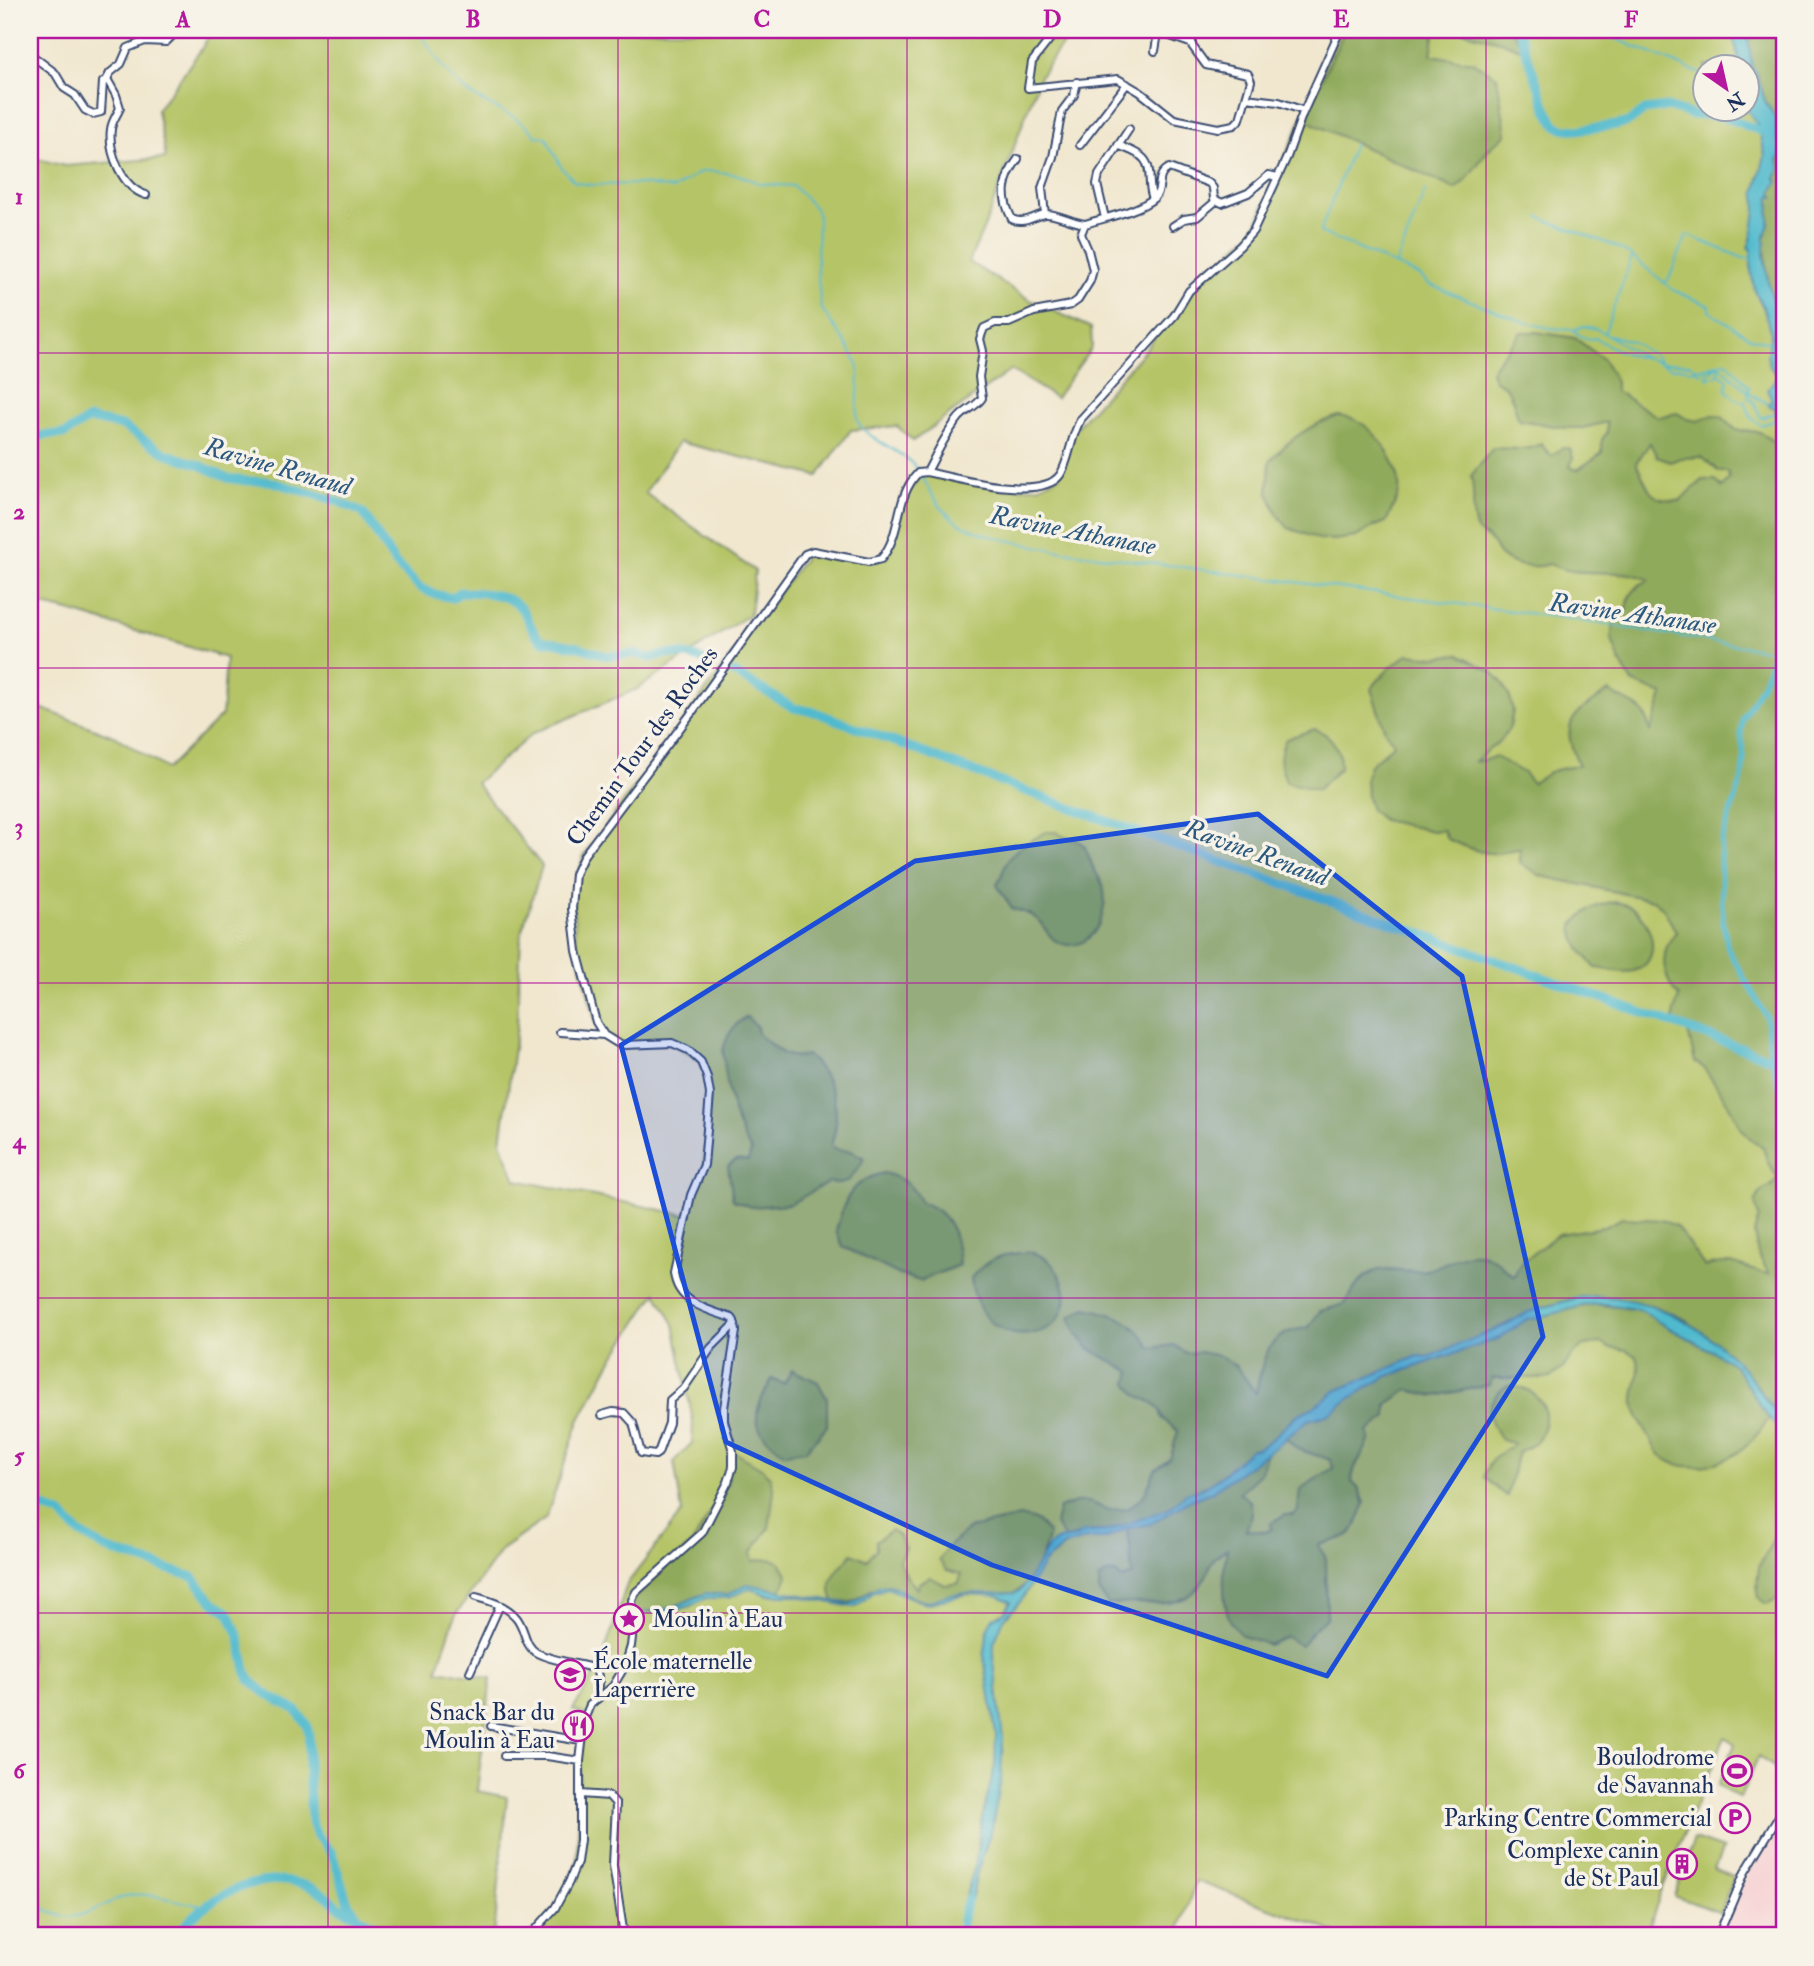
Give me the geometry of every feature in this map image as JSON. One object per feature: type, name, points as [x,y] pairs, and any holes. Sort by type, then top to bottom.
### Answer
[{"type":"street","points":[[30,54],[55,73],[64,88],[75,95],[85,110],[93,114],[101,112],[103,82],[121,64],[128,48],[145,41],[166,41],[173,30]]},
{"type":"street","points":[[1057,30],[1032,62],[1028,88],[1118,79],[1174,119],[1218,128],[1234,125],[1240,119],[1251,81],[1248,74],[1206,65],[1187,41],[1156,31],[1154,51]]},
{"type":"street","points":[[1193,46],[1192,35],[1196,30]]},
{"type":"street","points":[[1085,224],[1081,234],[1093,270],[1090,281],[1078,300],[1071,305],[1034,312],[1009,323],[995,323],[984,328],[980,339],[983,351],[979,377],[982,398],[955,422],[927,472],[1020,488],[1040,486],[1056,480],[1064,468],[1074,430],[1081,419],[1167,324],[1195,285],[1247,239],[1258,222],[1340,30]]},
{"type":"street","points":[[107,79],[120,108],[111,125],[116,164],[132,187],[146,195]]},
{"type":"street","points":[[1045,214],[1041,196],[1044,182],[1053,157],[1062,111],[1074,95],[1077,82]]},
{"type":"street","points":[[1080,145],[1127,84]]},
{"type":"street","points":[[1247,98],[1279,102],[1304,111]]},
{"type":"street","points":[[1105,218],[1097,184],[1099,176],[1129,129]]},
{"type":"street","points":[[1118,145],[1143,158],[1147,165],[1153,198]]},
{"type":"street","points":[[1018,159],[1005,179],[1004,189],[1010,216],[1016,222],[1045,214],[1072,223],[1085,224],[1114,217],[1153,198],[1158,191],[1162,173],[1170,168],[1209,183],[1216,201]]},
{"type":"street","points":[[1216,201],[1222,203],[1248,193],[1269,175],[1277,177]]},
{"type":"street","points":[[1174,226],[1184,219],[1197,217],[1216,201]]},
{"type":"street","name":"Chemin Tour des Roches","points":[[604,1035],[596,1022],[574,935],[572,892],[575,874],[584,855],[656,756],[690,715],[805,554],[813,551],[869,562],[881,559],[892,541],[908,484],[918,473],[927,472]]},
{"type":"street","points":[[530,1936],[555,1908],[577,1862],[580,1840],[581,1741],[585,1717],[595,1700],[618,1680],[628,1656],[633,1629],[632,1600],[636,1592],[702,1533],[733,1467],[733,1451],[724,1422],[724,1408],[735,1324],[732,1318],[694,1304],[675,1281],[674,1273],[691,1195],[704,1165],[710,1094],[707,1076],[701,1062],[688,1050],[672,1043],[625,1045],[594,1032],[560,1032]]},
{"type":"street","points":[[602,1415],[624,1413],[633,1423],[641,1453],[655,1455],[669,1423],[670,1400],[684,1388],[711,1348],[735,1324]]},
{"type":"street","points":[[476,1597],[502,1606],[516,1616],[522,1625],[527,1643],[536,1652],[596,1669],[599,1680],[595,1700]]},
{"type":"street","points":[[470,1672],[502,1606]]},
{"type":"street","points":[[491,1726],[581,1741]]},
{"type":"street","points":[[504,1756],[547,1756],[580,1761]]},
{"type":"street","points":[[580,1794],[609,1796],[616,1804],[613,1865],[624,1936]]},
{"type":"street","points":[[1718,1936],[1745,1872],[1784,1808]]},
{"type":"highlighted area","points":[[1258,814],[1462,976],[1543,1337],[1327,1676],[992,1565],[726,1442],[621,1045],[915,861]]},
{"type":"shaded area","points":[[1784,1808],[1784,1936],[1718,1936],[1731,1907]]},
{"type":"green space","points":[[212,30],[1073,30],[1040,76],[969,262],[1032,301],[1091,328],[1092,347],[1056,398],[1011,370],[913,441],[897,426],[851,430],[818,476],[679,442],[645,493],[755,571],[750,614],[637,689],[533,733],[476,783],[542,866],[521,934],[517,1026],[501,1142],[516,1180],[686,1215],[704,1165],[710,1094],[701,1062],[672,1043],[625,1045],[604,1035],[596,1022],[577,951],[572,892],[584,855],[809,552],[877,561],[889,548],[903,494],[918,473],[1020,488],[1040,486],[1059,476],[1074,430],[1145,350],[1189,291],[1253,231],[1340,30],[1784,30],[1784,1773],[1758,1757],[1740,1798],[1718,1785],[1735,1744],[1725,1737],[1681,1840],[1647,1936],[1334,1936],[1335,1932],[1196,1881],[1177,1936],[530,1936],[555,1908],[577,1862],[580,1761],[586,1715],[573,1710],[600,1666],[627,1584],[682,1512],[674,1461],[692,1443],[693,1421],[674,1324],[656,1293],[610,1363],[579,1421],[546,1518],[501,1550],[455,1616],[437,1670],[491,1678],[477,1791],[507,1797],[494,1936],[30,1936],[30,704],[116,737],[167,769],[222,715],[226,658],[30,602],[30,157],[65,166],[166,158],[157,110]]},
{"type":"green space","points":[[1345,30],[1435,30],[1431,55],[1473,62],[1497,77],[1506,134],[1488,150],[1466,180],[1455,189],[1303,119]]},
{"type":"green space","points":[[1457,30],[1510,30],[1528,52],[1500,41]]},
{"type":"green space","points":[[1747,30],[1784,30],[1784,336],[1781,337],[1782,331],[1768,281],[1764,239],[1769,223],[1770,196],[1780,168],[1778,160],[1783,152],[1776,119],[1762,91],[1762,52],[1750,52]]},
{"type":"green space","points":[[1521,332],[1536,332],[1575,338],[1604,360],[1616,382],[1616,391],[1658,417],[1677,413],[1698,421],[1713,415],[1722,417],[1736,430],[1760,432],[1775,443],[1784,441],[1784,1417],[1767,1403],[1758,1387],[1730,1355],[1685,1319],[1651,1305],[1602,1297],[1579,1297],[1537,1309],[1469,1342],[1428,1357],[1418,1356],[1336,1391],[1314,1407],[1296,1415],[1273,1438],[1259,1448],[1252,1449],[1211,1484],[1189,1493],[1164,1511],[1108,1531],[1091,1531],[1065,1539],[1055,1524],[1059,1508],[1075,1502],[1090,1502],[1108,1510],[1127,1509],[1132,1506],[1145,1494],[1155,1470],[1170,1459],[1178,1431],[1162,1418],[1160,1410],[1137,1395],[1128,1383],[1131,1372],[1102,1357],[1080,1337],[1070,1317],[1086,1308],[1123,1320],[1145,1338],[1151,1348],[1174,1345],[1186,1353],[1200,1352],[1219,1356],[1236,1366],[1256,1393],[1261,1368],[1275,1341],[1294,1330],[1308,1328],[1320,1311],[1345,1304],[1359,1282],[1379,1270],[1427,1270],[1458,1257],[1478,1254],[1495,1260],[1514,1276],[1521,1263],[1558,1234],[1604,1227],[1622,1218],[1661,1220],[1676,1226],[1705,1267],[1731,1263],[1769,1274],[1758,1254],[1754,1233],[1759,1217],[1755,1203],[1761,1191],[1770,1187],[1778,1178],[1768,1163],[1763,1147],[1742,1130],[1704,1068],[1695,1062],[1688,1032],[1674,1026],[1674,1012],[1679,997],[1669,981],[1664,965],[1666,948],[1676,932],[1663,908],[1653,900],[1541,876],[1520,863],[1520,849],[1485,852],[1447,839],[1443,830],[1432,831],[1383,820],[1371,810],[1367,797],[1366,777],[1370,765],[1394,744],[1385,731],[1371,689],[1386,671],[1408,654],[1437,657],[1459,654],[1491,671],[1502,682],[1513,710],[1510,727],[1502,739],[1474,762],[1496,757],[1524,773],[1532,783],[1552,771],[1579,765],[1570,738],[1570,729],[1573,720],[1586,706],[1609,691],[1640,709],[1648,722],[1650,732],[1663,695],[1632,682],[1620,662],[1611,637],[1614,623],[1627,610],[1629,597],[1639,585],[1649,580],[1626,573],[1573,571],[1550,564],[1516,564],[1499,554],[1490,540],[1477,530],[1471,476],[1493,448],[1524,449],[1541,444],[1551,456],[1562,448],[1570,449],[1573,458],[1570,467],[1577,470],[1602,453],[1602,439],[1607,433],[1607,422],[1583,428],[1566,428],[1519,420],[1509,392],[1495,381],[1491,372]],"holes":[[[1650,443],[1657,457],[1670,462],[1681,458],[1702,457],[1719,472],[1728,472],[1729,479],[1722,487],[1715,480],[1703,480],[1679,501],[1660,498],[1650,491],[1636,463]]]},
{"type":"green space","points":[[1339,416],[1360,422],[1382,443],[1397,472],[1399,492],[1386,522],[1356,537],[1319,539],[1288,528],[1277,514],[1268,492],[1270,461],[1301,433]]},
{"type":"green space","points":[[1314,729],[1330,739],[1337,749],[1340,761],[1340,768],[1317,790],[1286,782],[1280,761],[1286,739]]},
{"type":"green space","points":[[1046,832],[1056,832],[1083,845],[1103,886],[1104,905],[1099,924],[1087,939],[1079,943],[1069,945],[1053,939],[1034,917],[1012,909],[997,885],[1013,853]]},
{"type":"green space","points":[[1613,902],[1627,905],[1637,911],[1648,928],[1652,949],[1650,958],[1644,966],[1634,971],[1596,968],[1575,938],[1573,925],[1582,916],[1590,909]]},
{"type":"green space","points":[[747,1017],[757,1027],[758,1034],[775,1048],[786,1055],[807,1055],[823,1074],[836,1109],[831,1145],[864,1158],[848,1181],[840,1184],[829,1182],[790,1204],[751,1207],[733,1200],[728,1166],[736,1160],[748,1161],[751,1151],[735,1116],[723,1053],[730,1032]]},
{"type":"green space","points":[[884,1173],[906,1183],[920,1202],[939,1211],[945,1218],[957,1244],[959,1265],[920,1281],[900,1275],[843,1247],[836,1231],[846,1201],[856,1186]]},
{"type":"green space","points":[[1031,1252],[1049,1261],[1056,1269],[1065,1300],[1060,1316],[1047,1328],[1030,1334],[1011,1333],[993,1324],[979,1306],[971,1278],[991,1260]]},
{"type":"green space","points":[[1593,1304],[1641,1310],[1719,1355],[1735,1366],[1769,1419],[1748,1445],[1726,1459],[1693,1467],[1672,1462],[1656,1450],[1635,1409],[1639,1370],[1637,1357],[1626,1350],[1609,1348],[1600,1343],[1585,1345],[1550,1378],[1493,1378],[1489,1385],[1435,1396],[1408,1390],[1387,1404],[1387,1417],[1367,1432],[1370,1438],[1356,1465],[1352,1482],[1359,1489],[1365,1503],[1354,1529],[1346,1537],[1318,1545],[1326,1558],[1327,1617],[1301,1646],[1286,1637],[1269,1645],[1245,1637],[1235,1628],[1229,1618],[1224,1595],[1227,1549],[1215,1557],[1198,1588],[1178,1601],[1108,1605],[1099,1591],[1099,1580],[1106,1574],[1116,1573],[1122,1579],[1133,1575],[1130,1541],[1126,1529],[1158,1520],[1191,1500],[1211,1492],[1267,1453],[1260,1474],[1239,1493],[1250,1501],[1252,1515],[1246,1530],[1266,1532],[1271,1529],[1271,1523],[1285,1515],[1294,1515],[1298,1510],[1300,1489],[1333,1468],[1331,1460],[1297,1449],[1285,1437],[1308,1420],[1329,1414],[1385,1377],[1500,1338],[1527,1319]]},
{"type":"green space","points":[[792,1370],[818,1382],[827,1399],[827,1426],[806,1450],[785,1453],[765,1436],[757,1420],[760,1402],[772,1379],[784,1384]]},
{"type":"green space","points":[[1508,1385],[1523,1388],[1535,1395],[1543,1405],[1545,1419],[1539,1438],[1531,1446],[1518,1452],[1507,1496],[1484,1478],[1491,1461],[1514,1444],[1501,1440],[1490,1417],[1491,1403]]},
{"type":"green space","points":[[733,1451],[763,1469],[770,1477],[774,1491],[769,1528],[751,1553],[753,1561],[771,1559],[781,1565],[788,1576],[781,1591],[744,1586],[727,1595],[706,1593],[670,1608],[641,1613],[631,1611],[632,1600],[694,1541],[728,1482]]},
{"type":"green space","points":[[1784,1490],[1784,1600],[1777,1599],[1766,1604],[1759,1598],[1759,1567],[1774,1538],[1779,1521],[1774,1500]]},
{"type":"green space","points":[[1020,1517],[1038,1522],[1049,1535],[1032,1576],[1014,1593],[957,1594],[927,1602],[912,1598],[892,1585],[873,1589],[852,1602],[834,1601],[831,1587],[838,1570],[852,1553],[867,1560],[876,1549],[876,1541],[891,1530],[900,1537],[905,1548],[899,1561],[917,1589],[919,1583],[930,1577],[945,1585],[959,1583],[961,1574],[946,1570],[939,1560],[950,1545],[970,1528]]},
{"type":"green space","points":[[1694,1839],[1723,1849],[1714,1869],[1733,1877],[1721,1913],[1674,1896]]},
{"type":"water","points":[[1732,30],[1747,30],[1750,52],[1737,52]]},
{"type":"water","points":[[1762,91],[1776,119],[1783,152],[1778,160],[1780,168],[1775,178],[1778,181],[1772,192],[1774,197],[1770,196],[1764,254],[1768,281],[1782,331],[1783,430],[1776,420],[1775,407],[1770,407],[1767,403],[1772,402],[1768,389],[1778,375],[1770,367],[1767,355],[1771,333],[1755,292],[1751,250],[1748,247],[1755,221],[1755,193],[1765,156],[1755,122],[1762,122]]},
{"type":"water","points":[[1579,1297],[1626,1299],[1648,1305],[1669,1313],[1708,1336],[1743,1368],[1767,1401],[1784,1417],[1784,1430],[1769,1419],[1735,1366],[1719,1355],[1641,1310],[1606,1304],[1585,1305],[1527,1319],[1500,1338],[1385,1377],[1329,1414],[1308,1420],[1274,1448],[1211,1492],[1191,1500],[1150,1524],[1128,1528],[1105,1539],[1087,1539],[1065,1546],[1044,1563],[1021,1601],[1004,1619],[994,1643],[1003,1739],[1001,1779],[992,1828],[972,1898],[964,1908],[995,1766],[996,1735],[984,1658],[988,1627],[993,1618],[1005,1612],[1011,1602],[999,1596],[967,1594],[926,1604],[887,1588],[874,1592],[852,1607],[791,1595],[767,1595],[750,1588],[729,1598],[706,1598],[673,1611],[641,1613],[671,1608],[706,1593],[727,1595],[747,1584],[849,1604],[882,1586],[893,1587],[925,1601],[956,1594],[1020,1591],[1049,1546],[1084,1532],[1108,1531],[1171,1508],[1185,1494],[1206,1487],[1250,1450],[1259,1448],[1273,1438],[1297,1415],[1336,1391],[1418,1356],[1428,1357],[1502,1327],[1528,1312]]},
{"type":"waterway","name":"Ravine Athanase","points":[[418,30],[440,64],[461,86],[477,99],[521,122],[536,136],[546,137],[561,167],[575,182],[591,185],[641,184],[674,189],[700,172],[711,171],[739,175],[761,184],[793,186],[815,208],[818,217],[817,268],[821,308],[857,363],[857,420],[868,433],[911,462],[918,470]]},
{"type":"waterway","points":[[1518,30],[1547,110],[1555,124],[1561,128],[1577,130],[1617,125],[1629,122],[1645,110],[1667,107],[1692,115],[1721,116],[1769,134]]},
{"type":"waterway","points":[[1594,30],[1692,70]]},
{"type":"waterway","points":[[1354,144],[1320,232],[1420,276],[1428,284],[1524,322],[1549,328],[1573,330],[1584,326],[1597,329],[1644,357],[1661,363],[1690,364],[1697,369],[1718,364],[1752,395],[1767,403]]},
{"type":"waterway","points":[[1396,265],[1425,191]]},
{"type":"waterway","points":[[1539,217],[1617,247],[1673,290],[1710,306],[1710,312],[1751,338],[1769,342]]},
{"type":"waterway","points":[[1664,283],[1669,279],[1687,235],[1751,259]]},
{"type":"waterway","points":[[1604,334],[1632,257]]},
{"type":"waterway","points":[[1574,331],[1587,338],[1596,338],[1626,353],[1644,357]]},
{"type":"waterway","points":[[1609,335],[1631,341],[1671,368],[1685,368],[1690,371],[1697,369],[1700,374],[1718,364],[1719,373],[1728,380],[1726,390],[1737,400],[1745,402],[1752,419],[1761,425],[1776,420]]},
{"type":"waterway","points":[[1719,363],[1727,362],[1749,387],[1748,398],[1754,402],[1761,418],[1776,413]]},
{"type":"waterway","points":[[1715,367],[1707,376],[1709,379],[1718,374]]},
{"type":"waterway","name":"Ravine Renaud","points":[[30,436],[65,434],[89,419],[122,426],[165,453],[227,478],[269,481],[337,501],[363,513],[395,563],[420,588],[453,598],[460,592],[506,598],[521,608],[541,640],[579,647],[607,656],[636,654],[651,658],[666,654],[686,655],[714,663]]},
{"type":"waterway","name":"Ravine Athanase","points":[[921,475],[931,493],[953,519],[975,531],[1017,542],[1056,550],[1556,617],[1774,651]]},
{"type":"waterway","points":[[1784,598],[1772,657],[1764,680],[1742,720],[1742,779],[1722,839],[1720,859],[1723,922],[1728,949],[1766,1016],[1770,1054],[1784,1102]]},
{"type":"waterway","name":"Ravine Renaud","points":[[734,673],[794,708],[815,712],[1068,807],[1772,1059]]},
{"type":"waterway","points":[[30,1503],[61,1514],[78,1532],[106,1549],[193,1577],[212,1601],[229,1613],[239,1636],[250,1680],[269,1696],[296,1710],[307,1725],[311,1820],[317,1836],[332,1853],[348,1903],[357,1915]]},
{"type":"waterway","points":[[176,1936],[205,1906],[223,1895],[262,1882],[282,1881],[302,1884],[322,1893],[339,1907],[390,1936]]},
{"type":"waterway","points":[[30,1904],[60,1916],[70,1917],[131,1895],[150,1895],[206,1906]]},
{"type":"waterway","points":[[962,1936],[962,1918],[968,1899]]},
{"type":"place","name":"Moulin à Eau","points":[[629,1619]]},
{"type":"place","name":"École maternelle Laperrière","points":[[570,1675]]},
{"type":"place","name":"Snack Bar du Moulin à Eau","points":[[578,1726]]},
{"type":"place","name":"Boulodrome de Savannah","points":[[1737,1771]]},
{"type":"place","name":"Parking Centre Commercial","points":[[1735,1818]]},
{"type":"place","name":"Complexe canin de St Paul","points":[[1682,1864]]}]
